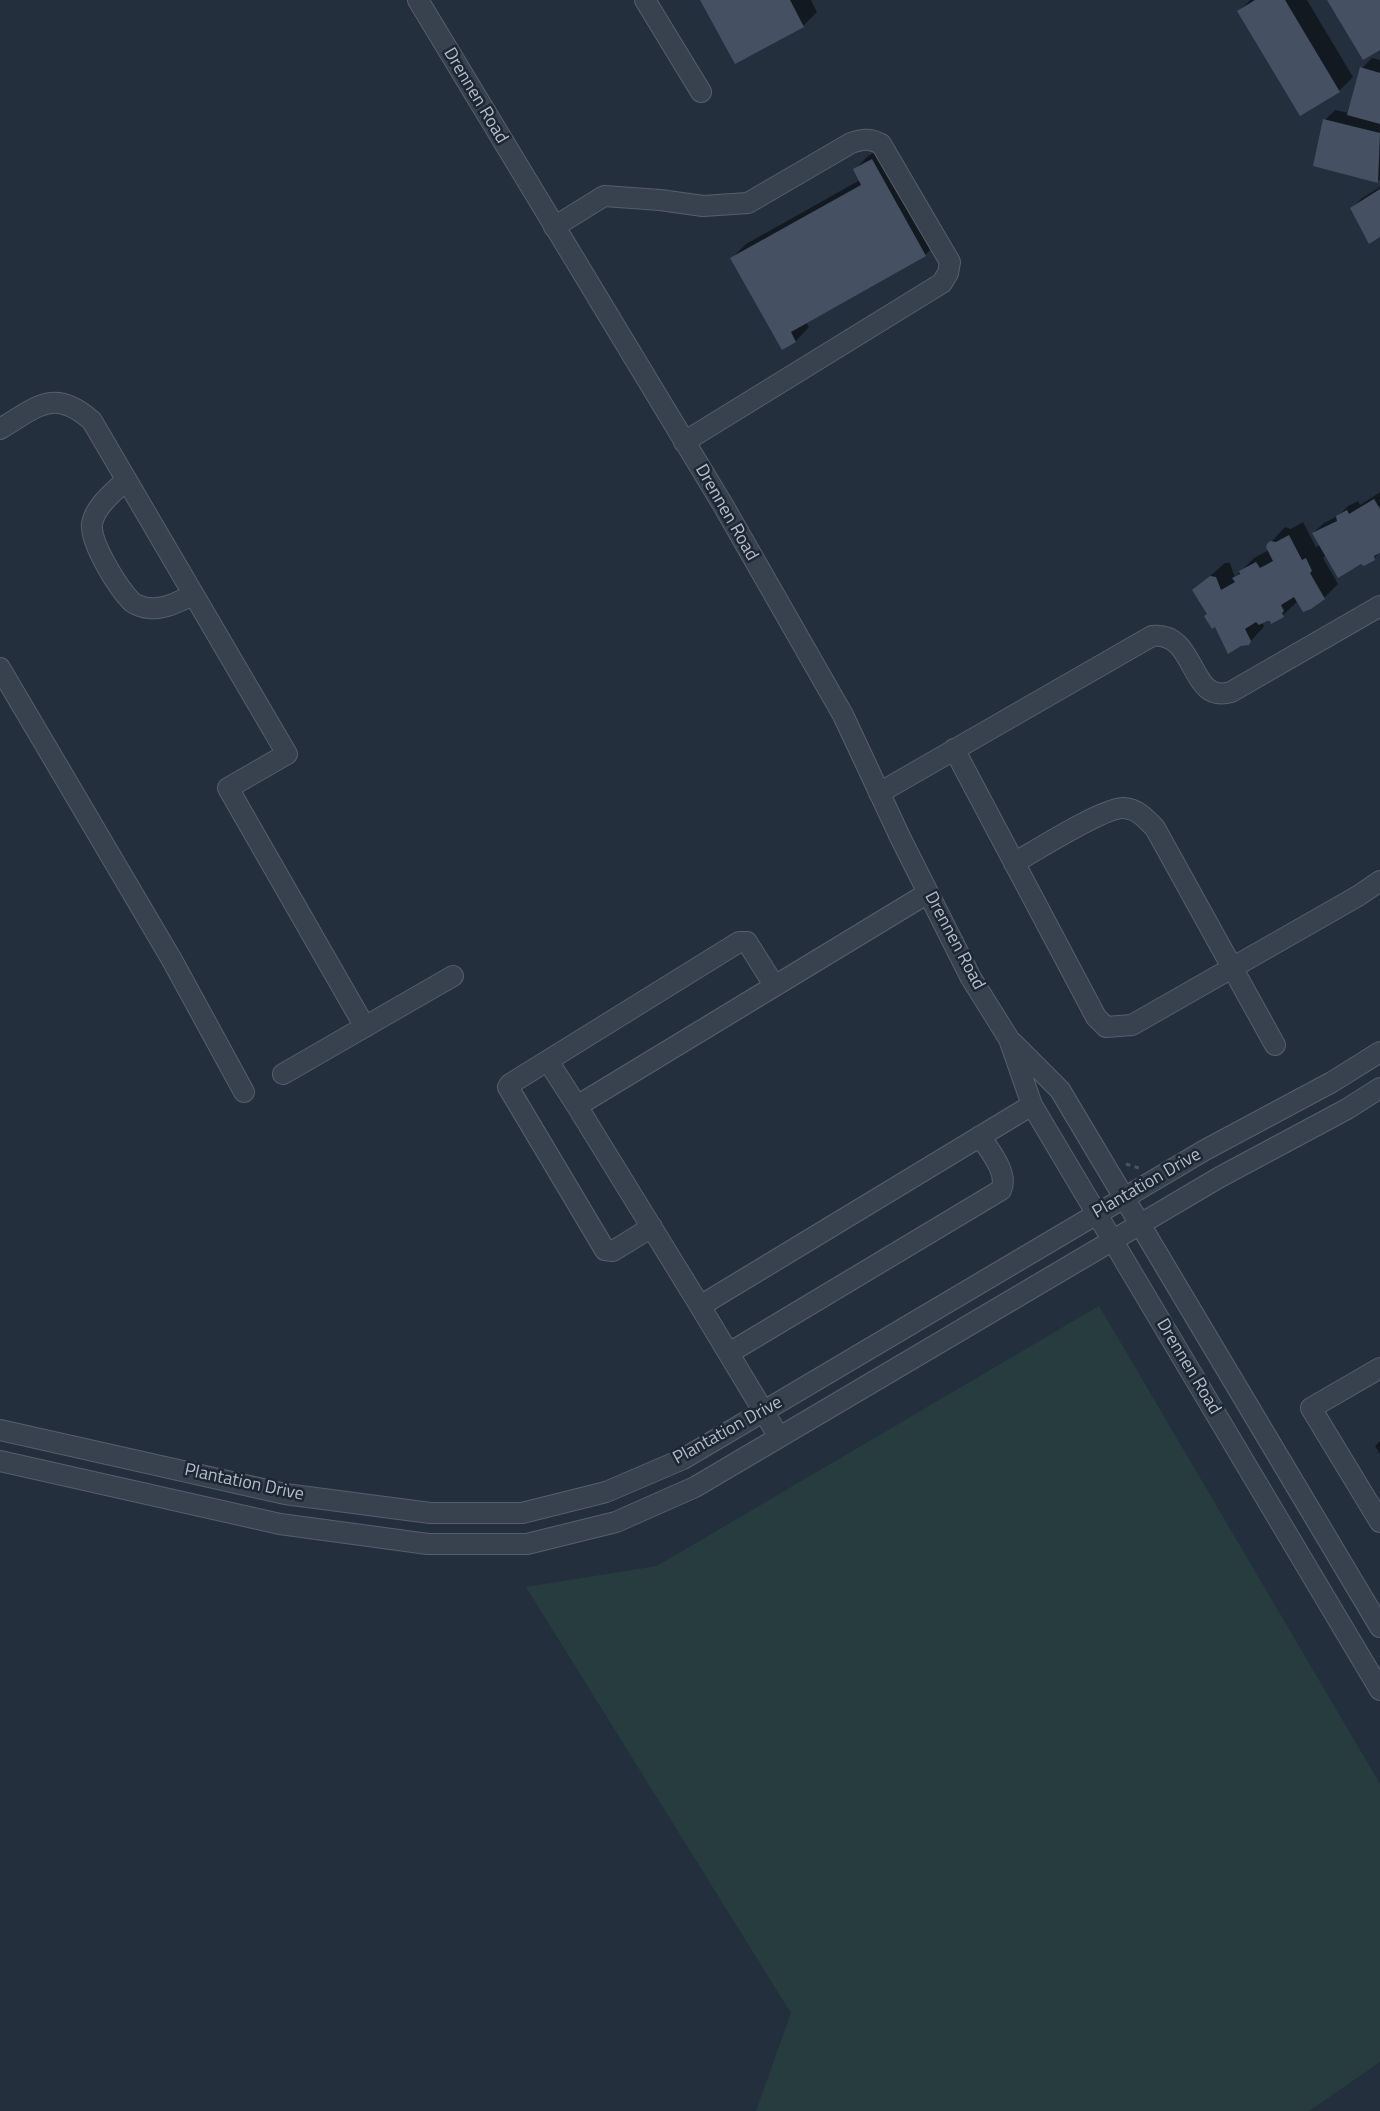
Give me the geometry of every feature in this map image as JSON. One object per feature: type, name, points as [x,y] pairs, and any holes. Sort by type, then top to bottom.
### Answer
[{"type":"street","name":"Drennen Road","points":[[418,0],[684,442],[843,715],[971,978],[1009,1039],[1032,1105],[1380,1690]]},
{"type":"street","points":[[645,0],[701,92]]},
{"type":"street","points":[[554,227],[604,196],[703,206],[748,203],[851,143],[873,139],[880,144],[950,262],[948,273],[942,283],[684,442]]},
{"type":"street","points":[[0,429],[48,402],[66,403],[92,421],[287,754],[228,788],[365,1027]]},
{"type":"street","points":[[126,480],[96,511],[92,523],[93,535],[103,558],[121,588],[134,604],[147,609],[161,608],[171,606],[193,595]]},
{"type":"street","points":[[879,793],[1152,636],[1161,635],[1172,638],[1179,645],[1207,689],[1215,694],[1223,694],[1231,692],[1380,606]]},
{"type":"street","points":[[2,676],[166,950],[244,1092]]},
{"type":"street","points":[[954,749],[1096,1017],[1106,1027],[1132,1025],[1358,896],[1380,881]]},
{"type":"street","points":[[1014,863],[1104,813],[1124,808],[1142,814],[1155,828],[1275,1044]]},
{"type":"street","points":[[577,1106],[928,893]]},
{"type":"street","points":[[652,1227],[612,1251],[605,1250],[508,1087],[743,941],[747,942],[774,985]]},
{"type":"street","points":[[283,1074],[453,976]]},
{"type":"street","name":"Drennen Road","points":[[1009,1039],[1060,1090],[1380,1627]]},
{"type":"street","name":"Plantation Drive","points":[[0,1430],[285,1494],[430,1513],[522,1513],[606,1492],[683,1459],[1204,1150],[1332,1082],[1380,1052]]},
{"type":"street","points":[[548,1061],[779,1437]]},
{"type":"street","name":"Plantation Drive","points":[[0,1461],[280,1524],[428,1544],[527,1544],[616,1522],[695,1487],[1140,1224],[1347,1109],[1380,1088]]},
{"type":"street","points":[[700,1306],[1032,1105]]},
{"type":"street","points":[[729,1353],[1001,1190],[1004,1182],[1001,1173],[980,1136]]},
{"type":"street","points":[[1380,1368],[1311,1408],[1380,1522]]},
{"type":"street","points":[[499,1513],[503,1544]]},
{"type":"green space","points":[[1099,1306],[1380,1784],[1380,2062],[1309,2111],[756,2111],[791,2013],[526,1587],[657,1566]]},
{"type":"building","points":[[700,0],[790,0],[804,27],[735,64]]},
{"type":"building","points":[[1255,0],[1285,0],[1340,92],[1300,116],[1237,11]]},
{"type":"building","points":[[1327,0],[1380,0],[1380,50],[1363,60]]},
{"type":"building","points":[[1360,67],[1380,73],[1380,124],[1347,115]]},
{"type":"building","points":[[1323,119],[1380,133],[1378,183],[1313,166]]},
{"type":"building","points":[[872,159],[926,256],[791,332],[796,342],[782,350],[730,258],[861,185],[853,169]]},
{"type":"building","points":[[1380,189],[1380,237],[1369,244],[1350,208]]},
{"type":"building","points":[[1374,499],[1380,509],[1380,553],[1374,556],[1375,560],[1364,566],[1361,564],[1338,578],[1312,533],[1337,521],[1336,516],[1347,510],[1349,514]]},
{"type":"building","points":[[1289,535],[1302,560],[1306,558],[1312,571],[1310,573],[1325,599],[1303,612],[1294,597],[1281,605],[1284,617],[1271,624],[1270,621],[1259,625],[1256,622],[1245,629],[1251,641],[1249,645],[1241,646],[1228,654],[1215,627],[1212,629],[1204,616],[1207,614],[1192,590],[1210,576],[1216,577],[1221,590],[1235,582],[1232,578],[1240,574],[1239,571],[1256,562],[1260,568],[1273,561],[1266,547],[1267,544]]}]
